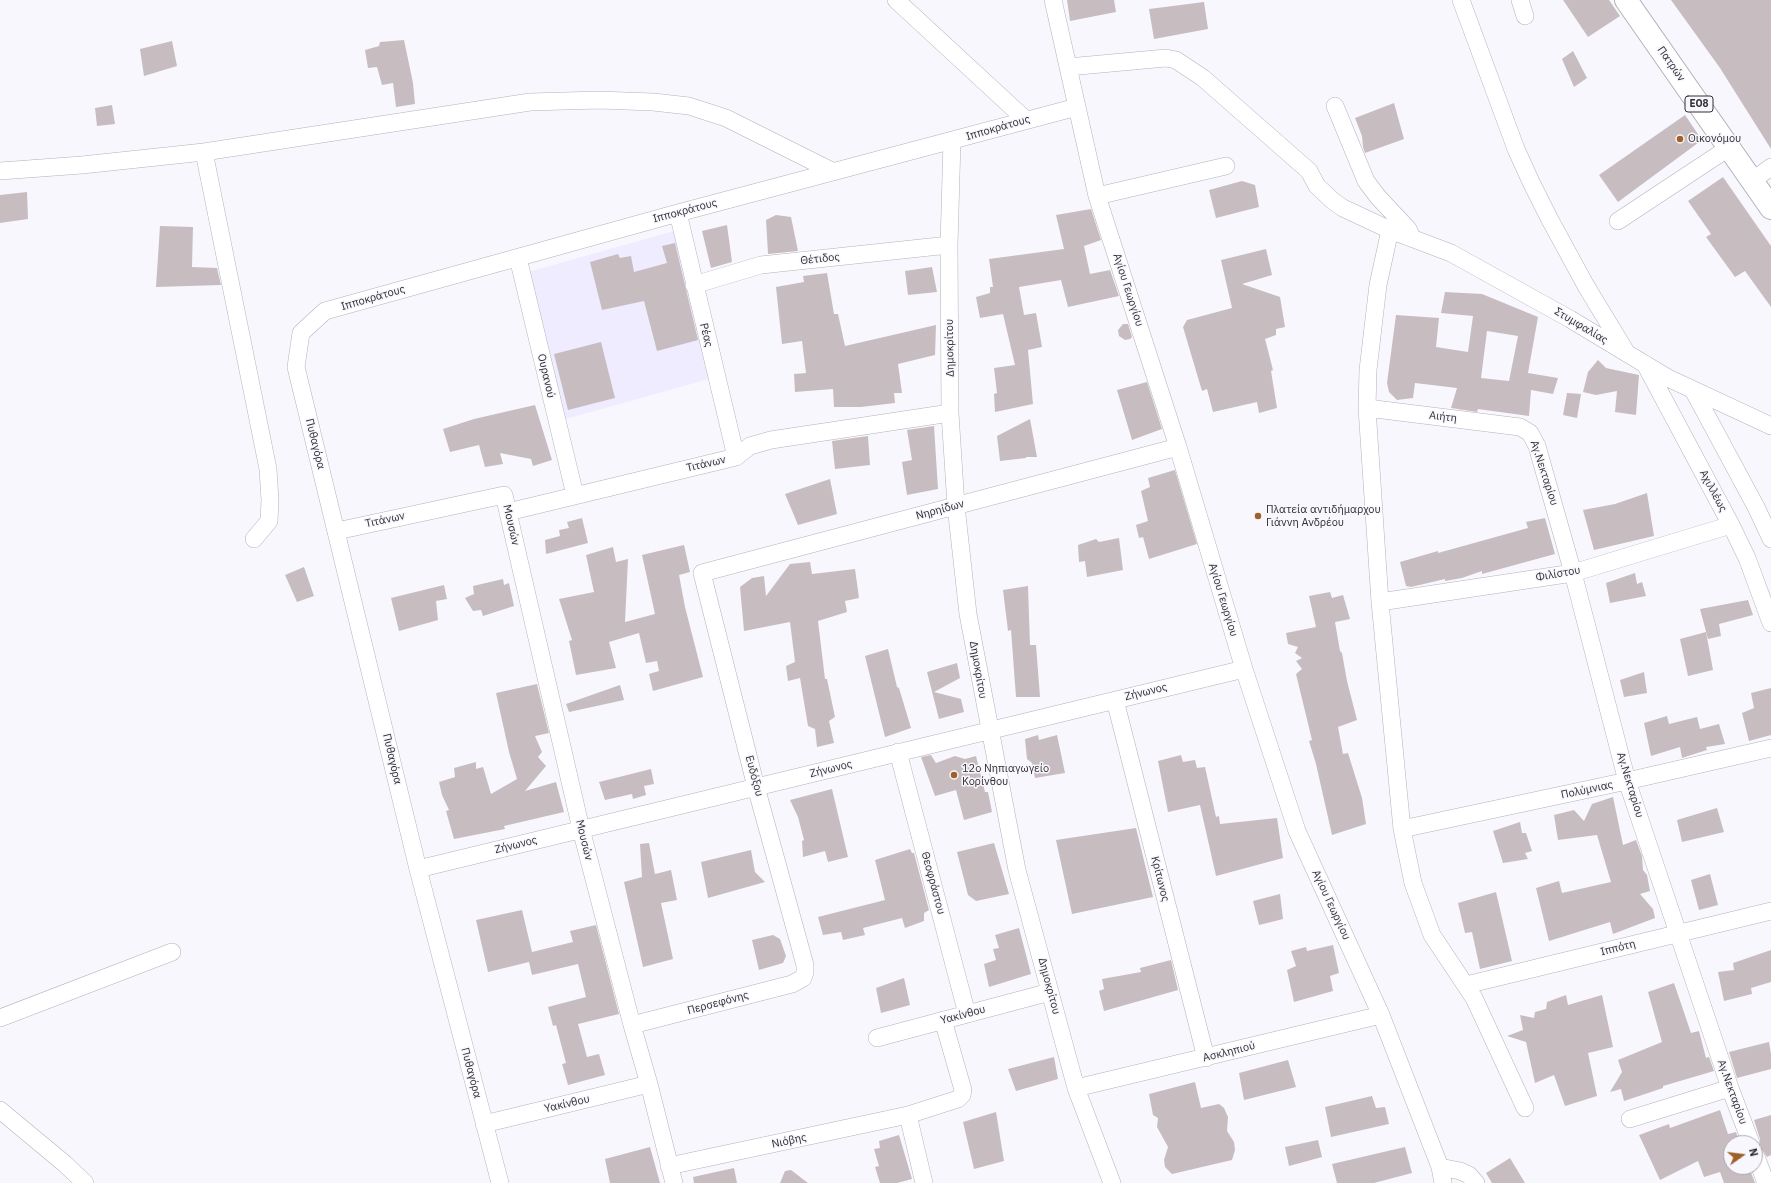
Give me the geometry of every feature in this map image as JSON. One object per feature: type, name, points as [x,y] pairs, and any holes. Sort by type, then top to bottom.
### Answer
[{"type":"main road","name":"Πατρών","points":[[1626,0],[1730,147],[1771,208]]},
{"type":"street","points":[[896,0],[1026,120]]},
{"type":"street","name":"Αγίου Γεωργίου","points":[[1053,0],[1097,196],[1178,448],[1244,668],[1297,831],[1381,1015],[1441,1175]]},
{"type":"street","points":[[1461,0],[1516,149],[1531,182],[1583,279],[1627,354]]},
{"type":"street","name":"Στυμφαλίας","points":[[1068,67],[1166,58],[1176,60],[1203,78],[1309,171],[1318,186],[1333,201],[1343,208],[1390,230],[1451,253],[1570,319],[1644,364],[1693,390],[1771,426]]},
{"type":"street","points":[[0,171],[82,165],[204,152],[530,102],[599,100],[653,102],[689,106],[726,118],[832,171]]},
{"type":"street","points":[[1334,106],[1366,181],[1378,197],[1408,229],[1412,238]]},
{"type":"street","name":"Ιπποκράτους","points":[[302,333],[325,312],[832,171],[952,141],[1077,107]]},
{"type":"street","name":"Δημοκρίτου","points":[[952,141],[949,245],[950,413],[956,506],[968,614],[1017,870],[1076,1088],[1112,1183]]},
{"type":"street","points":[[1618,221],[1730,147]]},
{"type":"street","points":[[204,152],[268,469],[270,500],[269,521],[254,539]]},
{"type":"street","points":[[1097,196],[1226,166]]},
{"type":"street","points":[[1752,181],[1771,167]]},
{"type":"street","name":"Ρέας","points":[[678,213],[736,457]]},
{"type":"street","points":[[1390,230],[1378,286],[1368,370],[1367,408],[1380,602],[1402,829],[1413,883],[1432,935],[1474,998],[1525,1108]]},
{"type":"street","name":"Θέτιδος","points":[[694,284],[761,265],[949,245]]},
{"type":"street","name":"Ουρανού","points":[[518,258],[574,495]]},
{"type":"street","name":"Πυθαγόρα","points":[[302,333],[296,367],[418,869],[500,1183]]},
{"type":"street","name":"Αχιλλέως","points":[[1644,364],[1731,525],[1746,558],[1771,623]]},
{"type":"street","points":[[1693,390],[1756,507],[1771,539]]},
{"type":"street","name":"Αιήτη","points":[[1367,408],[1520,426]]},
{"type":"street","name":"Τιτάνων","points":[[508,512],[736,457],[750,446],[770,440],[950,413]]},
{"type":"street","name":"Αγ.Νεκταρίου","points":[[1520,426],[1530,433],[1537,446],[1573,573],[1627,781],[1730,1088],[1748,1135]]},
{"type":"street","name":"Νηρηίδων","points":[[702,573],[1178,448]]},
{"type":"street","name":"Τιτάνων","points":[[337,531],[504,495]]},
{"type":"street","name":"Μουσών","points":[[504,495],[581,829],[674,1183]]},
{"type":"street","name":"Φιλίστου","points":[[1380,602],[1573,573],[1731,525]]},
{"type":"street","name":"Ευδόξου","points":[[702,573],[756,787],[805,965],[803,978]]},
{"type":"street","name":"Ζήνωνος","points":[[418,869],[1244,668]]},
{"type":"street","name":"Κρίτωνος","points":[[1115,700],[1206,1058]]},
{"type":"street","name":"Πολύμνιας","points":[[1402,829],[1627,781],[1771,748]]},
{"type":"street","name":"Θεοφράστου","points":[[898,752],[968,1014]]},
{"type":"street","name":"Ιππότη","points":[[1466,985],[1771,911]]},
{"type":"street","points":[[0,1018],[172,952]]},
{"type":"street","name":"Περσεφόνης","points":[[632,1026],[792,984],[803,978]]},
{"type":"street","name":"Υακίνθου","points":[[877,1038],[1050,992]]},
{"type":"street","name":"Ασκληπιού","points":[[1076,1088],[1381,1015]]},
{"type":"street","name":"Νιόβης","points":[[669,1166],[908,1116],[952,1102],[962,1095],[963,1090],[943,1020]]},
{"type":"street","name":"Υακίνθου","points":[[484,1124],[649,1084]]},
{"type":"street","points":[[1630,1119],[1730,1088]]},
{"type":"street","points":[[0,1110],[66,1164],[85,1183]]},
{"type":"street","points":[[908,1116],[924,1183]]},
{"type":"street","points":[[1441,1175],[1464,1173],[1476,1183]]},
{"type":"shaded area","points":[[674,231],[709,379],[562,420],[528,272]]},
{"type":"building","points":[[1067,0],[1114,0],[1116,12],[1070,21]]},
{"type":"building","points":[[1563,0],[1609,0],[1620,16],[1588,37]]},
{"type":"building","points":[[1671,0],[1771,0],[1771,149],[1720,68]]},
{"type":"building","points":[[1204,2],[1208,29],[1154,39],[1149,9]]},
{"type":"building","points":[[404,40],[413,83],[415,104],[396,107],[393,83],[382,85],[377,67],[368,68],[365,50],[379,46],[380,42]]},
{"type":"building","points":[[172,41],[177,66],[144,76],[140,49]]},
{"type":"building","points":[[1573,51],[1587,78],[1574,87],[1562,59]]},
{"type":"building","points":[[1394,103],[1404,139],[1365,153],[1362,136],[1355,118]]},
{"type":"building","points":[[112,105],[115,124],[97,126],[95,108]]},
{"type":"building","points":[[1685,115],[1702,140],[1618,202],[1599,175]]},
{"type":"building","points":[[1723,177],[1771,246],[1771,307],[1745,271],[1735,277],[1706,237],[1711,234],[1688,201]]},
{"type":"building","points":[[1242,181],[1255,185],[1259,207],[1216,218],[1209,190]]},
{"type":"building","points":[[27,192],[28,219],[0,223],[0,195]]},
{"type":"building","points":[[1091,209],[1101,240],[1084,246],[1090,274],[1110,270],[1119,296],[1068,307],[1061,280],[1019,287],[1024,315],[1036,313],[1042,347],[1028,350],[1033,404],[995,412],[994,394],[997,393],[994,368],[1015,365],[1003,314],[980,318],[976,297],[990,293],[990,287],[993,287],[989,259],[1064,249],[1056,215]]},
{"type":"building","points":[[776,215],[791,217],[798,251],[768,254],[766,220]]},
{"type":"building","points":[[727,225],[732,262],[711,268],[702,231]]},
{"type":"building","points":[[160,226],[193,227],[192,267],[217,268],[221,285],[156,287]]},
{"type":"building","points":[[675,243],[698,340],[657,351],[644,301],[602,310],[590,262],[618,254],[620,258],[631,256],[634,272],[667,263],[662,246]]},
{"type":"building","points":[[1266,249],[1272,275],[1242,284],[1280,297],[1285,327],[1276,329],[1276,335],[1265,339],[1273,370],[1271,371],[1277,408],[1259,413],[1257,402],[1213,412],[1207,389],[1202,391],[1183,327],[1187,320],[1232,308],[1221,260]]},
{"type":"building","points":[[932,267],[937,292],[908,295],[905,271]]},
{"type":"building","points":[[827,273],[834,314],[838,314],[845,346],[936,325],[935,355],[898,364],[902,393],[894,393],[895,403],[861,407],[834,407],[833,389],[795,392],[794,374],[806,373],[802,341],[782,344],[776,287],[804,282],[803,276]]},
{"type":"building","points":[[1445,292],[1482,294],[1538,317],[1528,373],[1558,378],[1553,394],[1531,390],[1529,416],[1478,409],[1477,412],[1451,408],[1457,388],[1415,383],[1413,398],[1397,400],[1389,392],[1387,383],[1396,315],[1439,318],[1436,347],[1468,352],[1473,316],[1441,313]],"holes":[[[1487,331],[1518,336],[1509,381],[1481,378]]]},
{"type":"building","points":[[1123,324],[1128,324],[1132,337],[1130,339],[1125,340],[1119,336],[1118,330]]},
{"type":"building","points":[[601,342],[615,398],[568,410],[554,354]]},
{"type":"building","points":[[1598,360],[1606,368],[1639,375],[1636,415],[1615,412],[1617,391],[1596,395],[1583,392],[1588,372]]},
{"type":"building","points":[[1147,382],[1162,429],[1132,440],[1117,390]]},
{"type":"building","points":[[1567,393],[1581,394],[1577,418],[1563,415]]},
{"type":"building","points":[[535,405],[552,460],[533,466],[531,459],[500,453],[503,464],[485,467],[479,445],[450,452],[443,429],[474,419]]},
{"type":"building","points":[[1030,419],[1037,457],[1000,461],[997,436]]},
{"type":"building","points":[[934,426],[938,489],[907,495],[902,462],[912,460],[907,430]]},
{"type":"building","points":[[868,436],[870,465],[835,469],[832,441]]},
{"type":"building","points":[[1175,470],[1197,544],[1149,559],[1143,537],[1139,538],[1136,525],[1148,521],[1141,491],[1150,487],[1148,478]]},
{"type":"building","points":[[830,479],[837,514],[798,525],[785,494]]},
{"type":"building","points":[[1647,493],[1654,536],[1594,550],[1583,510],[1615,504]]},
{"type":"building","points":[[582,518],[588,543],[546,554],[545,540],[560,536],[559,530],[569,528],[567,522]]},
{"type":"building","points":[[1545,518],[1555,554],[1482,574],[1482,571],[1462,578],[1445,581],[1445,579],[1411,587],[1406,586],[1400,562],[1528,528],[1526,522]]},
{"type":"building","points":[[1119,538],[1123,570],[1087,577],[1085,561],[1079,562],[1078,545],[1096,539],[1099,542]]},
{"type":"building","points":[[684,545],[690,572],[679,575],[685,607],[703,677],[653,691],[649,674],[659,671],[657,661],[646,663],[639,633],[609,642],[616,668],[576,675],[569,641],[572,640],[559,599],[594,592],[586,555],[613,547],[616,562],[628,559],[625,622],[655,614],[642,555]]},
{"type":"building","points":[[810,562],[812,574],[855,569],[859,598],[845,601],[847,612],[818,621],[825,679],[827,679],[835,717],[829,721],[834,743],[817,747],[815,729],[808,726],[800,678],[788,681],[786,666],[795,662],[790,622],[744,631],[740,587],[752,578],[764,576],[766,596],[790,564]]},
{"type":"building","points":[[304,567],[314,596],[297,602],[285,575]]},
{"type":"building","points":[[1635,573],[1637,584],[1642,582],[1646,596],[1610,603],[1606,583]]},
{"type":"building","points":[[503,579],[504,585],[509,583],[514,606],[483,616],[481,610],[473,611],[465,598],[474,594],[473,586]]},
{"type":"building","points":[[444,585],[447,599],[436,601],[438,620],[399,631],[391,598]]},
{"type":"building","points":[[1028,586],[1030,645],[1036,645],[1040,697],[1016,697],[1011,630],[1008,631],[1003,590]]},
{"type":"building","points":[[1330,592],[1332,598],[1343,595],[1350,619],[1335,622],[1340,651],[1342,653],[1347,681],[1357,720],[1338,727],[1343,754],[1348,753],[1362,798],[1366,824],[1332,835],[1316,764],[1309,741],[1312,740],[1296,674],[1302,669],[1296,661],[1302,658],[1295,653],[1298,647],[1288,644],[1286,633],[1316,627],[1309,596]]},
{"type":"building","points":[[1748,600],[1753,615],[1719,624],[1721,636],[1708,639],[1700,609]]},
{"type":"building","points":[[1706,632],[1713,670],[1688,676],[1680,639]]},
{"type":"building","points":[[888,649],[897,687],[899,688],[911,728],[885,737],[865,656]]},
{"type":"building","points":[[957,663],[960,678],[934,692],[961,699],[964,712],[939,719],[927,672]]},
{"type":"building","points":[[1644,672],[1647,693],[1624,697],[1620,680]]},
{"type":"building","points":[[537,684],[549,733],[535,736],[542,752],[538,757],[546,766],[525,791],[556,782],[564,812],[504,826],[505,829],[454,839],[446,811],[449,810],[442,795],[439,782],[455,777],[454,768],[476,762],[476,769],[483,767],[491,794],[517,779],[509,752],[496,693]]},
{"type":"building","points":[[620,685],[624,700],[569,712],[566,704]]},
{"type":"building","points":[[1771,688],[1771,735],[1749,741],[1742,713],[1754,708],[1751,693]]},
{"type":"building","points":[[1667,716],[1669,724],[1697,717],[1700,729],[1719,724],[1725,744],[1706,747],[1707,750],[1682,758],[1680,747],[1651,756],[1644,723]]},
{"type":"building","points":[[1038,735],[1039,740],[1057,735],[1065,773],[1035,778],[1032,763],[1027,759],[1025,739]]},
{"type":"building","name":"12ο Νηπιαγωγείο Κορίνθου","points":[[931,755],[936,763],[955,756],[965,759],[976,756],[985,792],[988,792],[992,812],[964,820],[956,790],[935,796],[921,757]]},
{"type":"building","points":[[1181,755],[1183,762],[1195,760],[1197,768],[1205,767],[1216,817],[1219,816],[1220,824],[1277,818],[1283,858],[1216,876],[1200,805],[1168,812],[1158,761]]},
{"type":"building","points":[[651,769],[654,784],[644,786],[646,795],[633,799],[632,794],[605,800],[599,782]]},
{"type":"building","points":[[832,789],[848,857],[828,862],[825,851],[803,857],[802,841],[804,840],[798,817],[790,800]]},
{"type":"building","points":[[1613,797],[1623,845],[1636,840],[1642,856],[1643,870],[1647,875],[1650,891],[1640,894],[1653,909],[1655,918],[1613,934],[1610,922],[1549,941],[1536,888],[1559,881],[1562,893],[1611,882],[1597,835],[1558,840],[1554,815],[1574,810],[1584,821],[1592,804]]},
{"type":"building","points":[[1717,808],[1724,832],[1682,842],[1677,820]]},
{"type":"building","points":[[1520,822],[1522,833],[1526,833],[1532,851],[1525,853],[1528,859],[1503,863],[1493,831]]},
{"type":"building","points":[[1136,828],[1153,897],[1072,914],[1056,840]]},
{"type":"building","points":[[649,843],[655,874],[671,870],[677,900],[661,903],[673,959],[643,967],[624,882],[642,877],[640,844]]},
{"type":"building","points":[[994,843],[1009,894],[976,901],[968,895],[957,852]]},
{"type":"building","points":[[910,849],[912,853],[914,853],[929,910],[924,913],[924,921],[905,928],[902,918],[863,928],[865,935],[843,940],[841,932],[823,935],[818,917],[885,900],[875,860]]},
{"type":"building","points":[[751,850],[755,872],[765,882],[708,898],[701,862]]},
{"type":"building","points":[[1710,874],[1718,905],[1699,910],[1691,880]]},
{"type":"building","points":[[1496,892],[1512,961],[1480,969],[1472,932],[1465,933],[1458,903]]},
{"type":"building","points":[[1280,894],[1283,919],[1259,925],[1253,901]]},
{"type":"building","points":[[522,910],[532,952],[573,942],[570,931],[596,925],[619,1014],[578,1024],[587,1057],[599,1054],[605,1075],[568,1085],[562,1064],[566,1063],[556,1025],[553,1026],[548,1007],[586,997],[578,964],[532,975],[529,962],[488,972],[476,920]]},
{"type":"building","points":[[1019,928],[1031,974],[989,987],[984,964],[996,960],[993,949],[999,948],[995,935]]},
{"type":"building","points":[[773,935],[780,939],[786,956],[783,963],[759,970],[752,940]]},
{"type":"building","points":[[1333,945],[1339,973],[1330,976],[1333,991],[1294,1002],[1287,970],[1296,966],[1291,951],[1306,947],[1307,951]]},
{"type":"building","points":[[1771,950],[1771,982],[1751,988],[1752,994],[1724,1001],[1718,972],[1734,970],[1733,963]]},
{"type":"building","points":[[1171,960],[1178,990],[1104,1011],[1099,991],[1104,989],[1102,979],[1141,972],[1140,968]]},
{"type":"building","points":[[904,978],[910,1005],[881,1013],[876,988]]},
{"type":"building","points":[[1674,983],[1691,1033],[1699,1031],[1706,1058],[1709,1057],[1714,1071],[1663,1086],[1663,1088],[1624,1101],[1621,1089],[1610,1092],[1622,1072],[1618,1060],[1662,1042],[1648,992]]},
{"type":"building","points":[[1566,995],[1568,1005],[1602,995],[1613,1047],[1588,1053],[1597,1096],[1565,1106],[1554,1075],[1535,1083],[1526,1042],[1507,1036],[1523,1030],[1520,1015],[1534,1018],[1535,1012],[1546,1009],[1547,1002]]},
{"type":"building","points":[[1769,1042],[1771,1069],[1737,1078],[1729,1052]]},
{"type":"building","points":[[1054,1057],[1058,1079],[1016,1091],[1008,1069]]},
{"type":"building","points":[[1288,1060],[1296,1087],[1244,1100],[1239,1073]]},
{"type":"building","points":[[1195,1082],[1201,1108],[1219,1104],[1224,1108],[1228,1117],[1227,1131],[1234,1142],[1235,1150],[1232,1160],[1172,1174],[1165,1167],[1164,1160],[1168,1147],[1157,1127],[1158,1118],[1153,1115],[1149,1094]]},
{"type":"building","points":[[1372,1096],[1376,1108],[1385,1107],[1389,1124],[1331,1137],[1325,1107]]},
{"type":"building","points":[[1720,1110],[1728,1134],[1736,1132],[1737,1135],[1723,1135],[1723,1175],[1752,1175],[1755,1183],[1724,1183],[1720,1172],[1704,1177],[1698,1161],[1660,1180],[1639,1135],[1669,1124],[1670,1128]]},
{"type":"building","points":[[996,1112],[1004,1161],[974,1169],[963,1122]]},
{"type":"building","points":[[1771,1115],[1771,1155],[1767,1157],[1763,1151],[1763,1135],[1759,1135],[1754,1120]]},
{"type":"building","points":[[899,1135],[912,1179],[897,1183],[880,1183],[875,1167],[879,1166],[874,1149],[880,1148],[879,1141]]},
{"type":"building","points":[[1318,1140],[1322,1157],[1289,1166],[1285,1147]]},
{"type":"building","points":[[650,1147],[660,1183],[610,1183],[605,1159]]},
{"type":"building","points":[[1405,1147],[1412,1173],[1374,1183],[1337,1183],[1332,1164]]},
{"type":"building","points":[[1510,1158],[1525,1183],[1492,1183],[1486,1173]]},
{"type":"building","points":[[734,1168],[737,1183],[694,1183],[693,1177]]},
{"type":"building","points":[[791,1170],[808,1183],[780,1183],[785,1171]]},
{"type":"place","name":"Οικονόμου","points":[[1680,139]]},
{"type":"place","name":"Πλατεία αντιδήμαρχου Γιάννη Ανδρέου","points":[[1258,516]]},
{"type":"place","name":"12ο Νηπιαγωγείο Κορίνθου","points":[[954,775]]}]
